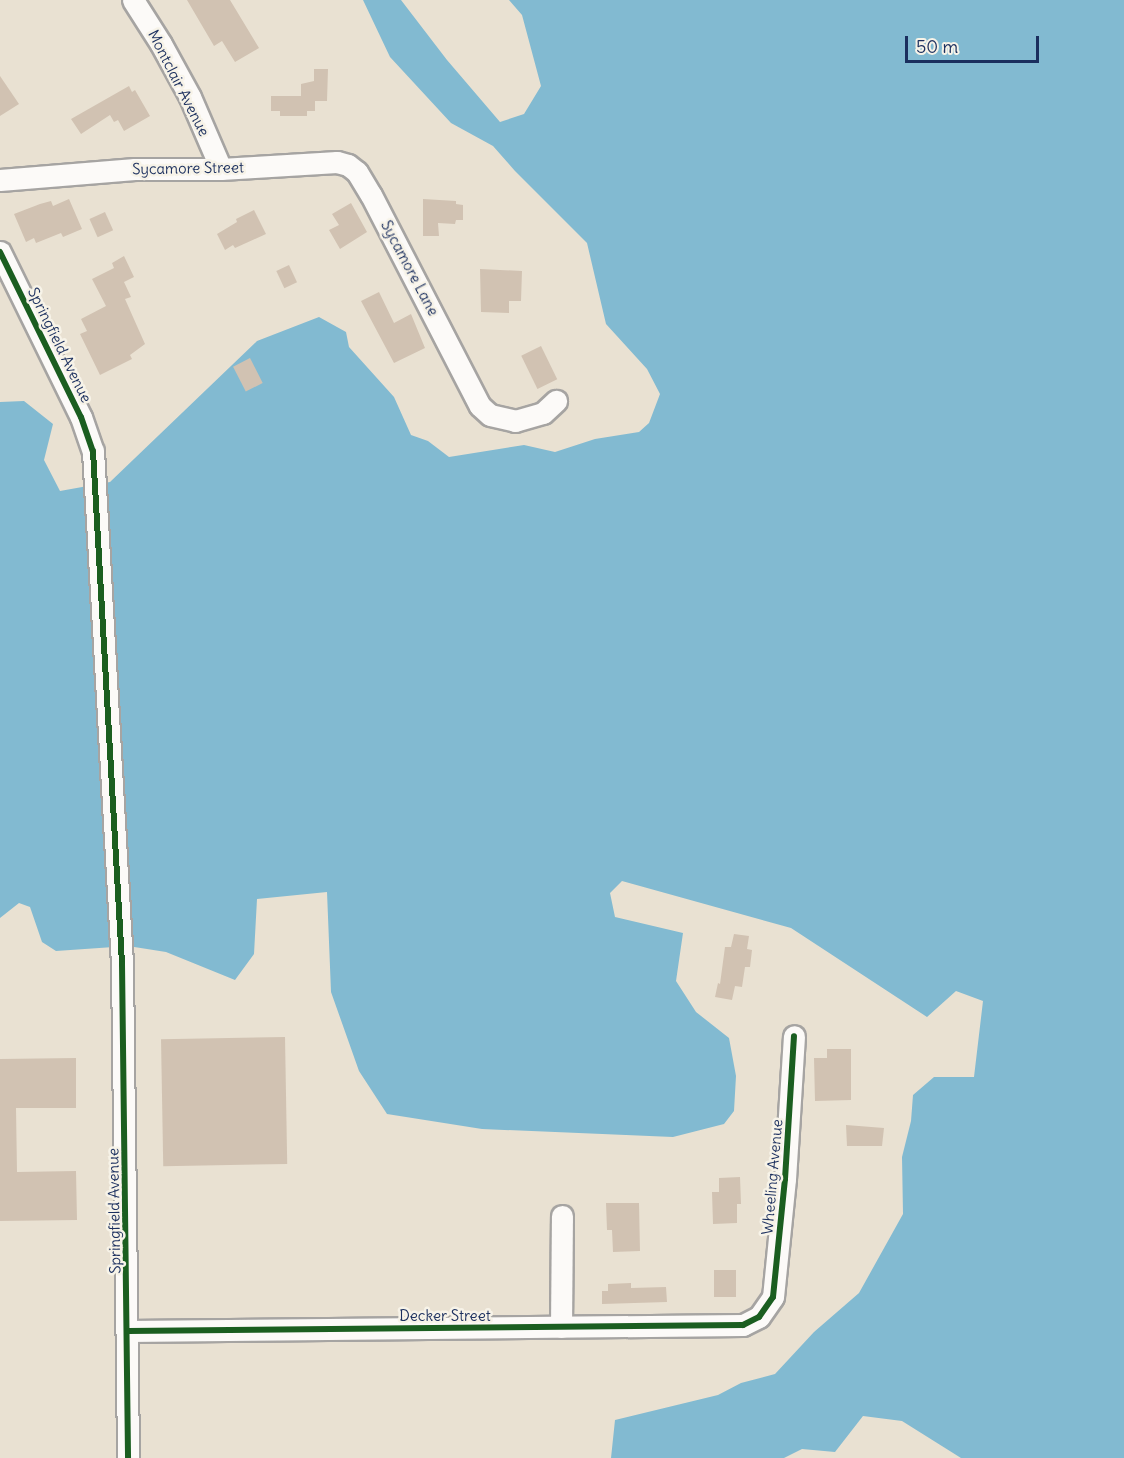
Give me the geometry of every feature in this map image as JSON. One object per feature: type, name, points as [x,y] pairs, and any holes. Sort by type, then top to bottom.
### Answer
[{"type":"street","name":"Montclair Avenue","points":[[133,0],[162,44],[190,97],[221,169]]},
{"type":"street","name":"Sycamore Street","points":[[0,180],[135,169],[221,169],[337,162],[357,172],[366,186]]},
{"type":"street","name":"Sycamore Lane","points":[[366,186],[480,406],[490,415],[515,421],[527,420],[543,413],[556,401]]},
{"type":"street","name":"Springfield Avenue","points":[[0,252],[81,417],[93,451],[122,964],[128,1458]]},
{"type":"street","name":"Wheeling Avenue","points":[[759,1317],[773,1297],[785,1179],[794,1036]]},
{"type":"street","points":[[561,1327],[562,1216]]},
{"type":"street","name":"Decker Street","points":[[128,1331],[711,1328],[743,1325],[759,1317]]},
{"type":"water","points":[[363,0],[401,0],[447,60],[500,122],[524,114],[541,86],[522,15],[509,0],[1124,0],[1124,1458],[961,1458],[902,1421],[863,1416],[835,1452],[802,1449],[784,1458],[611,1458],[615,1420],[718,1395],[741,1383],[775,1374],[814,1332],[859,1293],[903,1214],[902,1157],[911,1121],[913,1095],[934,1077],[974,1077],[983,1001],[956,991],[927,1017],[791,928],[622,881],[610,893],[615,917],[683,933],[676,981],[696,1012],[729,1038],[736,1076],[734,1111],[724,1124],[673,1137],[482,1129],[387,1114],[359,1071],[331,992],[327,892],[257,899],[254,954],[235,980],[166,952],[128,946],[56,951],[42,942],[30,907],[19,903],[0,918],[0,402],[24,401],[53,424],[44,460],[60,491],[110,482],[257,341],[319,317],[346,332],[349,347],[394,397],[411,435],[428,441],[449,457],[524,445],[555,452],[595,439],[639,432],[649,423],[660,394],[647,369],[606,324],[587,243],[493,146],[451,123],[390,57]]},
{"type":"building","points":[[187,0],[230,0],[259,48],[235,62],[222,41],[214,46]]},
{"type":"building","points":[[314,69],[328,69],[327,101],[315,101],[315,111],[307,111],[307,116],[280,116],[280,111],[271,111],[271,96],[301,96],[301,84],[314,81]]},
{"type":"building","points":[[0,76],[19,104],[0,116]]},
{"type":"building","points":[[129,86],[132,92],[135,90],[150,116],[124,131],[118,120],[114,122],[110,115],[81,134],[71,119]]},
{"type":"building","points":[[69,199],[82,229],[63,237],[61,233],[36,243],[34,238],[26,242],[14,214],[51,201],[53,206]]},
{"type":"building","points":[[423,199],[456,201],[456,204],[463,205],[463,220],[456,220],[455,224],[438,223],[439,236],[423,236]]},
{"type":"building","points":[[351,203],[367,232],[340,249],[329,230],[339,225],[332,214]]},
{"type":"building","points":[[254,210],[266,234],[225,250],[217,234],[237,222],[236,219]]},
{"type":"building","points":[[105,212],[113,230],[98,237],[89,219]]},
{"type":"building","points":[[124,256],[134,277],[124,282],[131,297],[125,299],[145,344],[130,355],[132,359],[100,375],[80,334],[87,331],[81,319],[106,306],[92,279],[114,268],[112,263]]},
{"type":"building","points":[[289,265],[297,282],[284,288],[276,271]]},
{"type":"building","points":[[480,269],[522,271],[521,301],[509,301],[509,313],[481,312]]},
{"type":"building","points":[[379,292],[394,323],[411,314],[425,348],[394,363],[361,301]]},
{"type":"building","points":[[541,346],[557,379],[537,389],[521,356]]},
{"type":"building","points":[[250,358],[263,383],[246,392],[233,367]]},
{"type":"building","points":[[734,934],[749,936],[747,949],[752,950],[750,967],[745,967],[742,987],[735,986],[732,1000],[715,997],[718,983],[720,984],[725,947],[731,947]]},
{"type":"building","points":[[285,1037],[287,1164],[163,1166],[161,1039]]},
{"type":"building","points":[[827,1049],[851,1049],[851,1100],[815,1101],[814,1058],[827,1058]]},
{"type":"building","points":[[76,1058],[76,1108],[16,1108],[17,1172],[76,1171],[77,1220],[0,1221],[0,1059]]},
{"type":"building","points":[[846,1125],[884,1128],[882,1146],[847,1146]]},
{"type":"building","points":[[740,1177],[741,1204],[737,1204],[737,1223],[713,1224],[712,1192],[719,1192],[719,1178]]},
{"type":"building","points":[[606,1203],[639,1203],[640,1251],[613,1252],[612,1230],[607,1230]]},
{"type":"building","points":[[714,1270],[736,1270],[736,1297],[714,1297]]},
{"type":"building","points":[[631,1283],[631,1288],[666,1287],[667,1302],[602,1304],[602,1291],[608,1291],[608,1284]]},
{"type":"cycle path","points":[[0,252],[81,417],[93,451],[122,964],[128,1458]]},
{"type":"cycle path","points":[[128,1331],[743,1325],[759,1317],[773,1297],[785,1179],[794,1036]]}]
